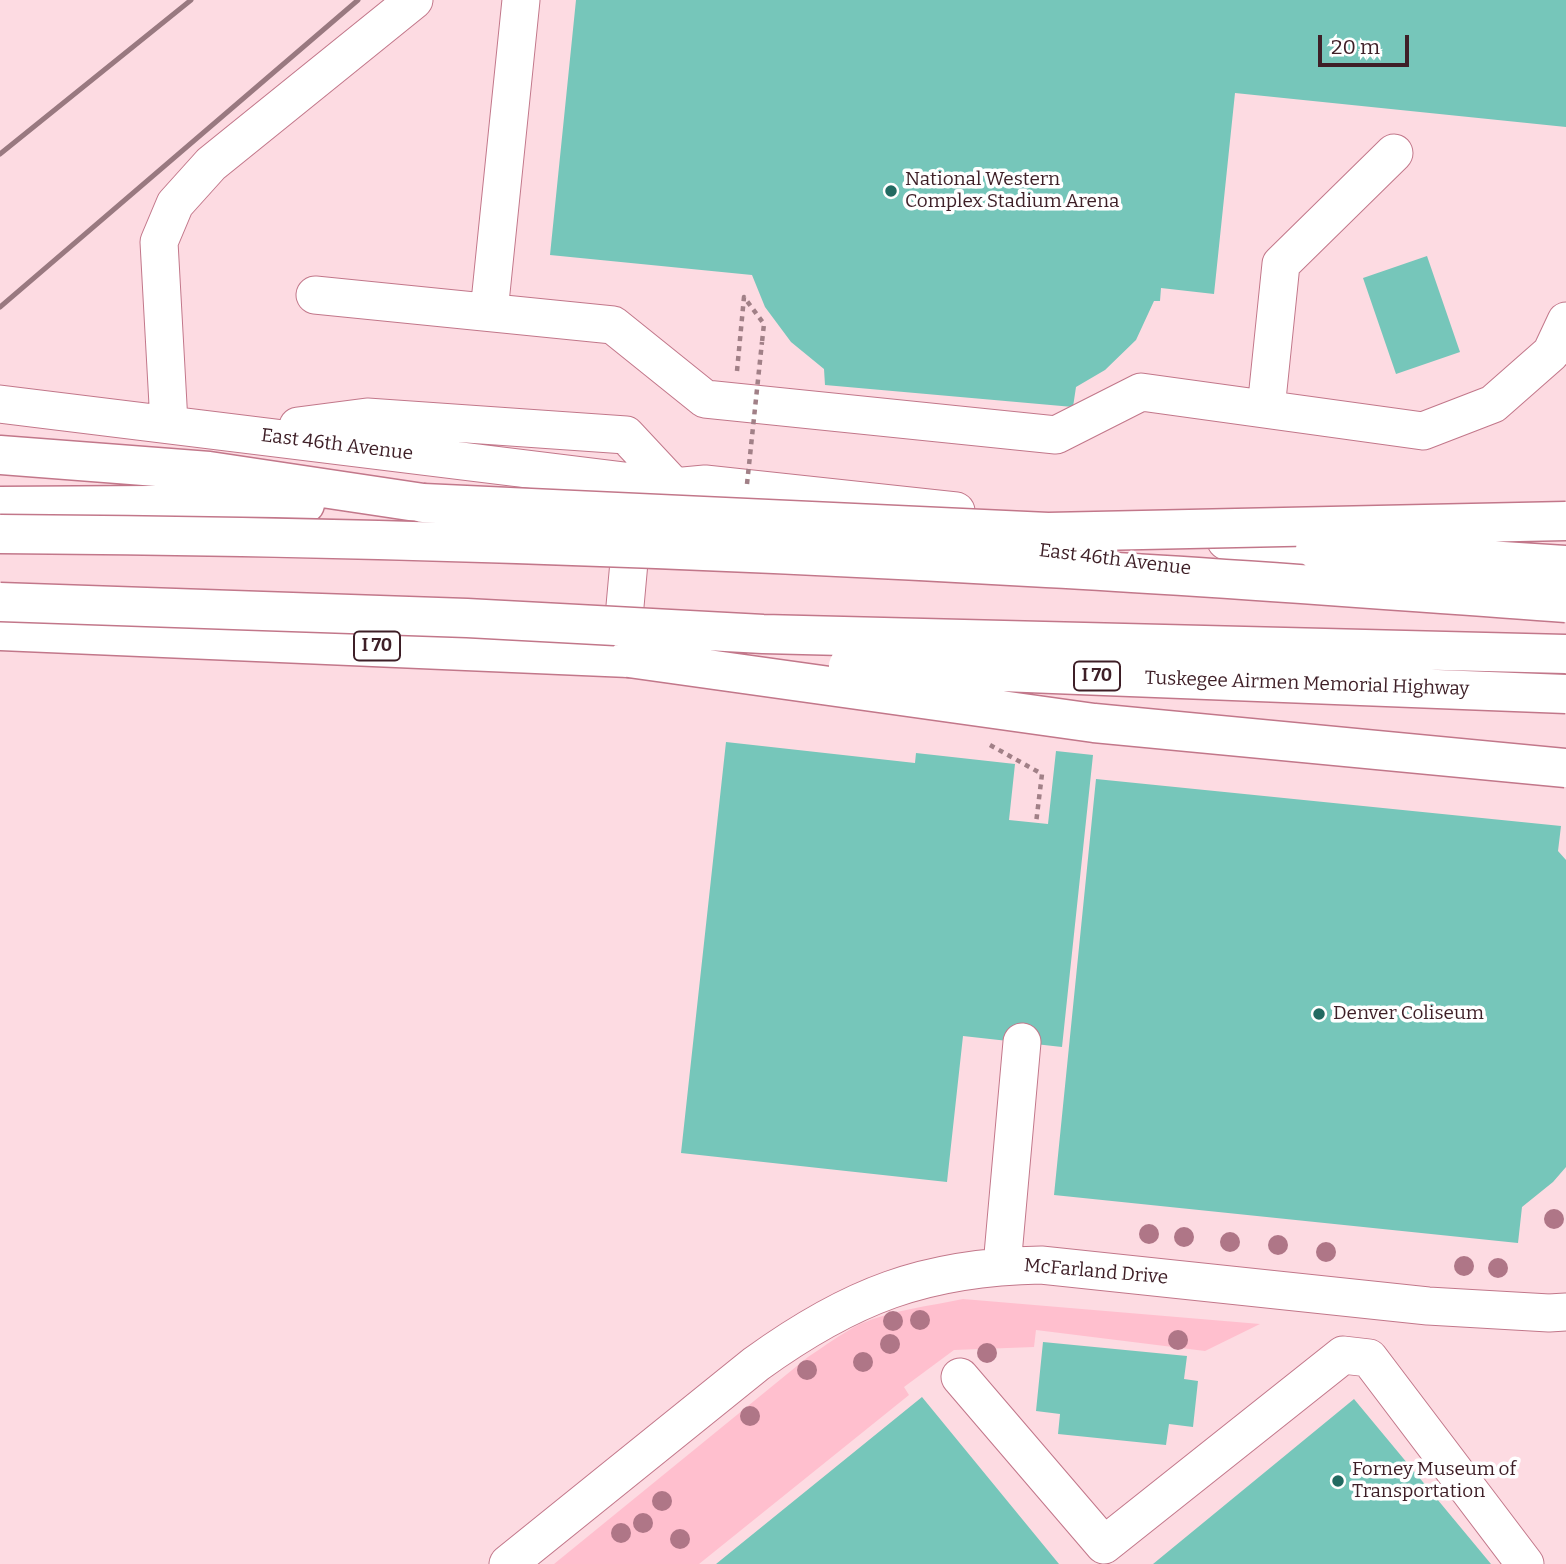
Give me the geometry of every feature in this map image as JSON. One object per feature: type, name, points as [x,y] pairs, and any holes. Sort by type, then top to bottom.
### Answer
[{"type":"highway","points":[[0,455],[209,471],[423,503]]},
{"type":"highway","points":[[0,506],[423,503],[1048,532],[1566,565]]},
{"type":"highway","points":[[1048,532],[1566,521]]},
{"type":"highway","points":[[0,534],[457,541],[1047,568],[1566,603]]},
{"type":"highway","points":[[0,602],[467,618],[762,634],[1566,654]]},
{"type":"highway","name":"I 70","points":[[0,631],[629,658]]},
{"type":"highway","points":[[0,642],[126,635]]},
{"type":"highway","points":[[629,658],[1094,723],[1566,768]]},
{"type":"highway","name":"Tuskegee Airmen Memorial Highway","points":[[629,658],[1566,694]]},
{"type":"street","points":[[169,423],[159,242],[175,204],[211,164],[414,0]]},
{"type":"street","points":[[489,312],[522,0]]},
{"type":"street","points":[[1266,409],[1281,264],[1394,153]]},
{"type":"street","points":[[315,295],[613,325],[705,399],[1056,435],[1141,392],[1423,430],[1493,404],[1551,353],[1566,321]]},
{"type":"street","name":"East 46th Avenue","points":[[0,404],[673,487],[705,484],[1566,578]]},
{"type":"street","points":[[243,433],[368,417],[626,435],[673,487]]},
{"type":"street","points":[[624,617],[636,482]]},
{"type":"street","name":"East 46th Avenue","points":[[673,487],[699,512],[1566,612]]},
{"type":"street","points":[[1002,1266],[1022,1042]]},
{"type":"street","name":"McFarland Drive","points":[[509,1564],[756,1364],[796,1335],[830,1315],[897,1286],[930,1276],[1002,1266],[1041,1265],[1560,1320]]},
{"type":"street","points":[[960,1377],[1104,1545],[1343,1356],[1369,1358],[1525,1564]]},
{"type":"path","points":[[733,402],[744,297],[764,324],[762,342]]},
{"type":"shaded area","points":[[963,1299],[1260,1324],[1205,1351],[1036,1330],[1034,1347],[954,1350],[904,1387],[909,1395],[699,1564],[554,1564],[808,1357],[840,1335],[885,1315]]},
{"type":"building","name":"National Western Complex Stadium Arena","points":[[576,0],[1566,0],[1566,127],[1235,93],[1214,294],[1161,288],[1160,301],[1154,301],[1136,340],[1105,370],[1076,387],[1073,407],[825,385],[824,369],[791,342],[765,307],[752,275],[550,255]]},
{"type":"building","points":[[1427,256],[1460,352],[1396,374],[1363,278]]},
{"type":"building","points":[[726,742],[915,763],[916,753],[1015,764],[1009,820],[1048,824],[1056,751],[1093,755],[1062,1047],[963,1036],[947,1182],[681,1153]]},
{"type":"building","name":"Denver Coliseum","points":[[1096,779],[1561,826],[1558,851],[1566,860],[1566,1167],[1553,1182],[1522,1207],[1518,1243],[1054,1195]]},
{"type":"building","points":[[1043,1342],[1187,1356],[1184,1379],[1198,1381],[1193,1427],[1169,1424],[1166,1445],[1058,1434],[1060,1414],[1036,1411]]},
{"type":"building","points":[[922,1397],[1059,1564],[716,1564]]},
{"type":"building","name":"Forney Museum of Transportation","points":[[1354,1399],[1491,1564],[1153,1564]]},
{"type":"railway","points":[[0,154],[191,0]]},
{"type":"railway","points":[[0,307],[358,0]]},
{"type":"place","name":"National Western Complex Stadium Arena","points":[[891,191]]},
{"type":"place","name":"Denver Coliseum","points":[[1319,1014]]},
{"type":"place","name":"Forney Museum of Transportation","points":[[1338,1481]]}]
